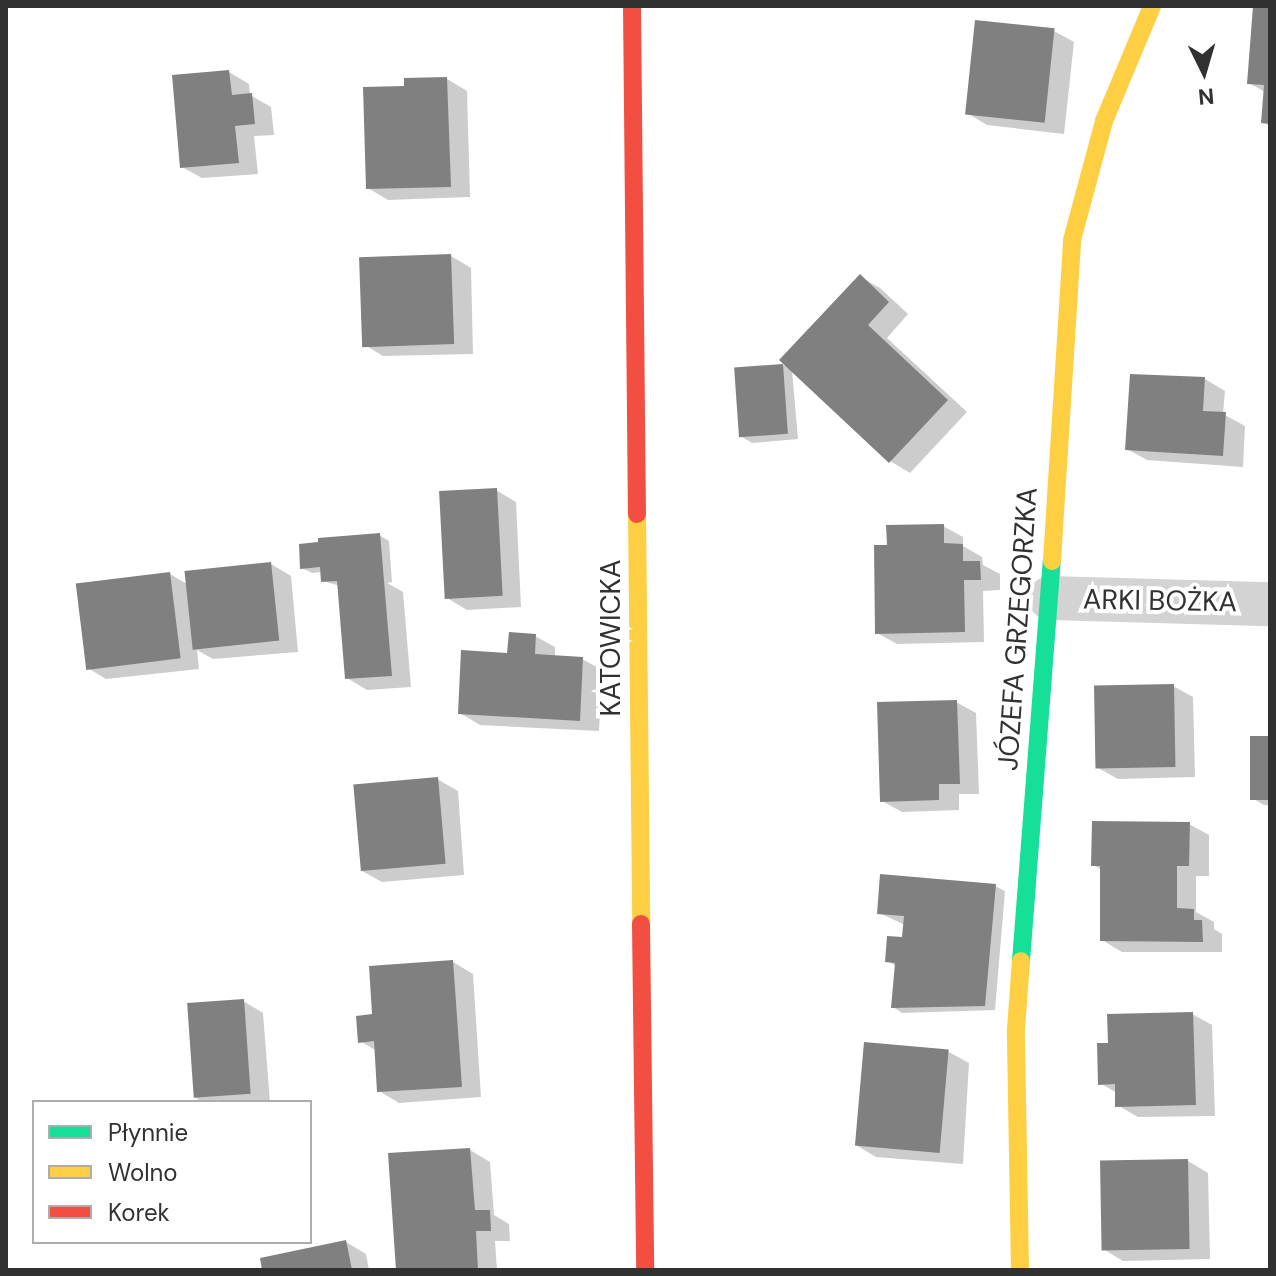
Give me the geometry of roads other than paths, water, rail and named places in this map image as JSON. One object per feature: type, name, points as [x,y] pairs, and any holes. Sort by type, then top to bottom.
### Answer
[{"type":"street","name":"KATOWICKA","points":[[632,6],[645,1270]]},
{"type":"street","name":"JÓZEFA GRZEGORZKA","points":[[1020,1270],[1016,1029],[1050,598],[1072,240],[1104,121],[1152,6]]},
{"type":"street","name":"ARKI BOŻKA","points":[[1050,598],[1270,604]]}]
